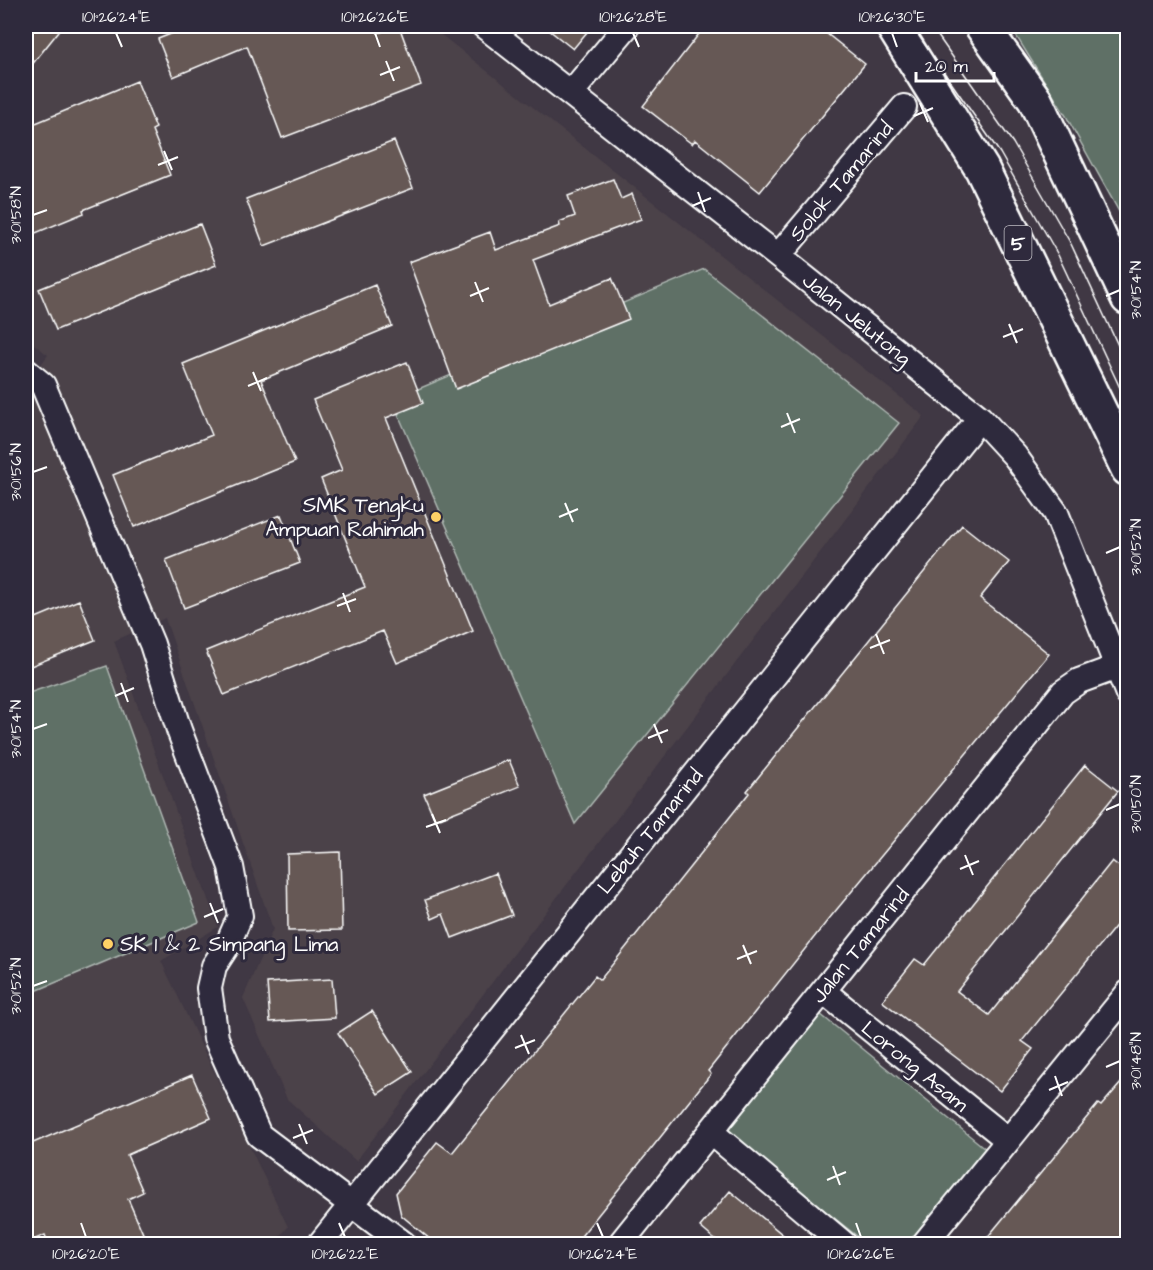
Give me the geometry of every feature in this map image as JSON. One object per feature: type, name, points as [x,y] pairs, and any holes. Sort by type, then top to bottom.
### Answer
[{"type":"highway","name":"5","points":[[893,26],[982,169],[1128,469]]},
{"type":"highway","points":[[982,26],[1035,100],[1128,298]]},
{"type":"street","name":"Jalan Jelutong","points":[[484,26],[778,255],[980,418],[1015,456],[1056,513],[1128,694]]},
{"type":"street","points":[[571,93],[627,26]]},
{"type":"street","name":"Solok Tamarind","points":[[778,255],[904,107]]},
{"type":"street","points":[[26,371],[43,385],[148,633],[179,730],[231,867],[240,916],[227,946],[214,966],[208,988],[216,1038],[259,1135],[404,1245]]},
{"type":"street","name":"Lebuh Tamarind","points":[[320,1245],[980,418]]},
{"type":"street","name":"Jalan Tamarind","points":[[620,1245],[1063,692],[1079,681],[1117,667]]},
{"type":"street","name":"Lorong Asam","points":[[823,992],[1008,1140]]},
{"type":"street","points":[[924,1245],[1128,993]]},
{"type":"street","points":[[711,1132],[844,1245]]},
{"type":"shaded area","name":"SMK Tengku Ampuan Rahimah","points":[[26,26],[430,26],[924,416],[356,1161],[287,1099],[243,998],[273,929],[165,618],[114,641],[218,927],[161,961],[288,1227],[273,1244],[26,1244],[26,385],[48,355],[26,338]]},
{"type":"green space","points":[[1010,26],[1127,26],[1127,226],[1066,116]]},
{"type":"green space","points":[[704,269],[899,423],[575,824],[392,400]]},
{"type":"green space","points":[[107,666],[199,922],[26,995],[26,694]]},
{"type":"green space","points":[[820,1014],[986,1149],[910,1244],[867,1244],[725,1131]]},
{"type":"building","points":[[26,26],[63,26],[26,72]]},
{"type":"building","points":[[191,26],[376,26],[378,33],[399,26],[421,85],[282,138],[247,46],[173,77],[158,39]]},
{"type":"building","points":[[544,26],[592,26],[573,49]]},
{"type":"building","points":[[705,26],[817,26],[865,64],[760,192],[695,140],[692,144],[643,106]]},
{"type":"building","points":[[137,81],[156,128],[152,130],[170,175],[83,210],[84,213],[26,237],[26,127]]},
{"type":"building","points":[[394,141],[413,188],[264,246],[246,199]]},
{"type":"building","points":[[613,179],[621,199],[632,194],[641,219],[533,260],[549,304],[612,278],[629,319],[456,389],[409,262],[490,232],[496,250],[560,226],[559,222],[575,216],[568,196]]},
{"type":"building","points":[[200,224],[216,265],[56,330],[39,289]]},
{"type":"building","points":[[375,285],[392,326],[261,380],[295,462],[134,527],[113,475],[212,435],[183,364]]},
{"type":"building","points":[[407,362],[423,403],[386,418],[473,631],[397,663],[383,631],[224,695],[206,651],[365,587],[321,479],[342,470],[313,400]]},
{"type":"building","points":[[281,515],[300,563],[184,608],[166,560]]},
{"type":"building","points":[[962,525],[1009,562],[980,598],[1049,654],[828,920],[708,1071],[711,1074],[574,1245],[437,1245],[401,1215],[396,1193],[437,1142],[452,1153],[595,976],[600,980],[749,793],[747,791]]},
{"type":"building","points":[[79,600],[95,640],[26,668],[26,622]]},
{"type":"building","points":[[509,760],[520,786],[435,820],[424,794]]},
{"type":"building","points":[[1085,765],[1118,791],[957,991],[989,1015],[1112,861],[1128,873],[1128,911],[1022,1041],[1033,1049],[1000,1091],[882,1001],[915,959],[924,965]]},
{"type":"building","points":[[340,852],[342,930],[288,931],[287,854]]},
{"type":"building","points":[[496,873],[512,915],[452,938],[443,914],[432,919],[425,900]]},
{"type":"building","points":[[332,979],[335,1018],[270,1022],[267,983]]},
{"type":"building","points":[[372,1011],[412,1072],[378,1094],[338,1033]]},
{"type":"building","points":[[192,1075],[211,1118],[127,1155],[143,1192],[128,1199],[148,1245],[49,1245],[45,1235],[26,1243],[26,1146]]},
{"type":"building","points":[[1128,1075],[1128,1245],[981,1245],[1098,1104],[1101,1106]]},
{"type":"building","points":[[730,1191],[795,1245],[721,1245],[700,1227]]},
{"type":"tram line","points":[[912,26],[1000,153],[1058,255],[1128,405]]},
{"type":"tram line","points":[[931,26],[1013,143],[1071,244],[1128,367]]},
{"type":"place","name":"SMK Tengku Ampuan Rahimah","points":[[436,517]]},
{"type":"place","name":"SK 1 & 2 Simpang Lima","points":[[108,944]]}]
